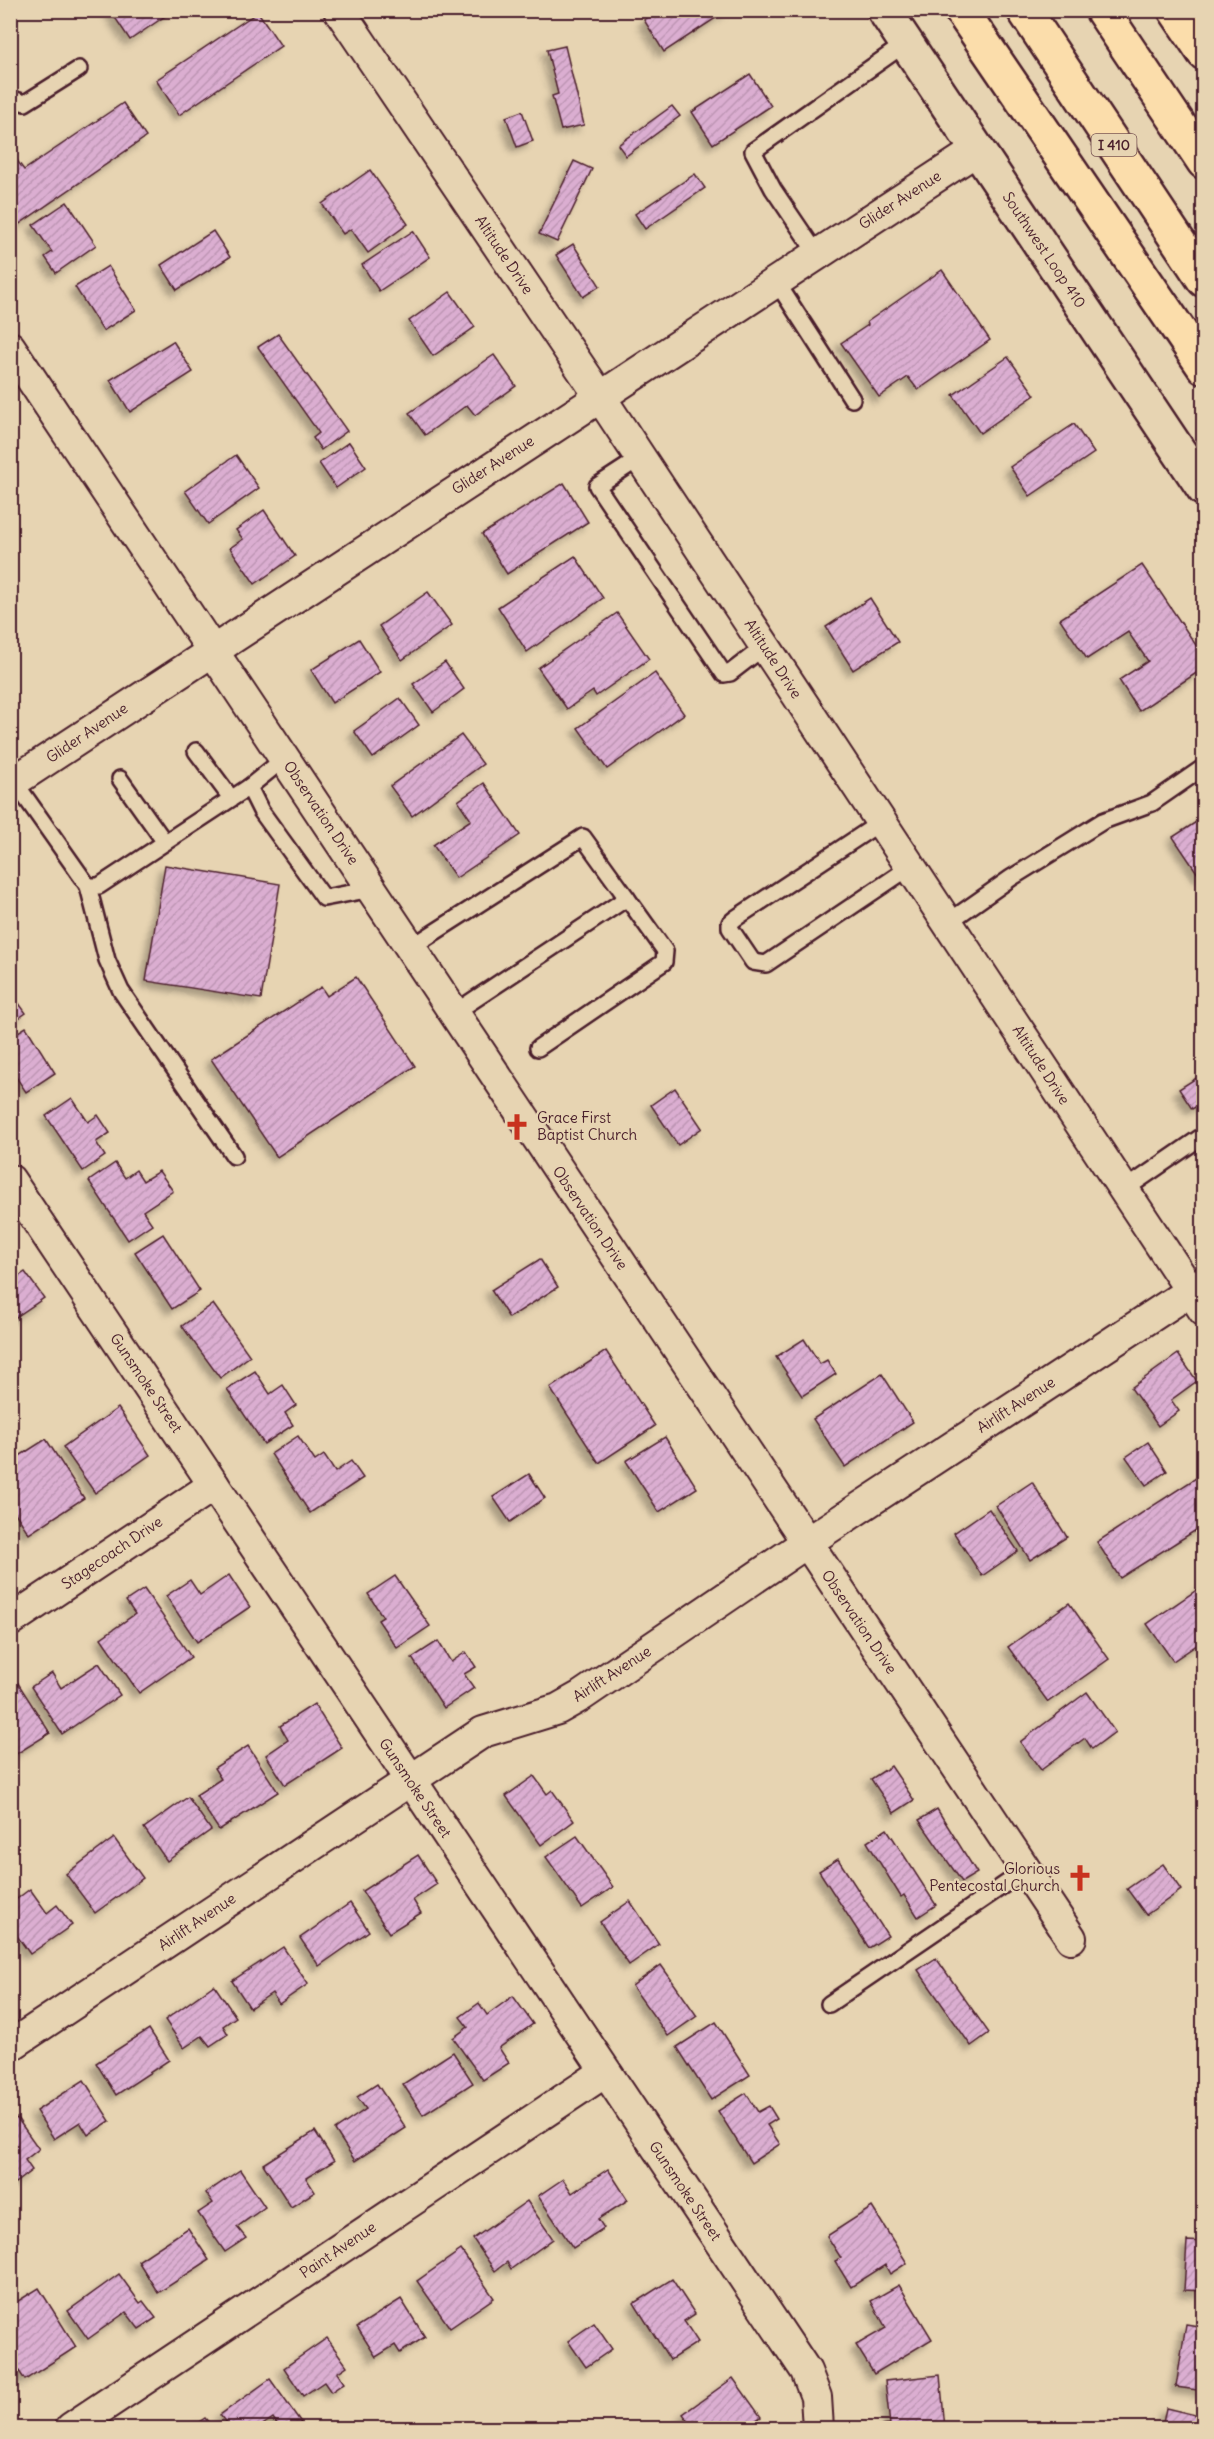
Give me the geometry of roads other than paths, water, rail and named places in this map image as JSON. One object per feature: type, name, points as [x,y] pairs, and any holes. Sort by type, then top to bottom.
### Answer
[{"type":"highway","points":[[961,10],[1203,367]]},
{"type":"highway","name":"I 410","points":[[1024,10],[1203,279]]},
{"type":"highway","points":[[1102,10],[1203,162]]},
{"type":"highway","points":[[1175,10],[1203,53]]},
{"type":"main road","name":"Southwest Loop 410","points":[[884,10],[1203,489]]},
{"type":"street","name":"Altitude Drive","points":[[339,10],[599,395],[1124,1190],[1199,1295]]},
{"type":"street","name":"Glider Avenue","points":[[12,782],[599,395],[977,150]]},
{"type":"street","name":"Observation Drive","points":[[10,347],[1071,1938]]},
{"type":"street","name":"Gunsmoke Street","points":[[13,1188],[806,2371],[816,2397],[818,2428]]},
{"type":"street","name":"Airlift Avenue","points":[[10,2046],[483,1732],[558,1709],[581,1696],[806,1543],[1199,1295]]},
{"type":"street","name":"Stagecoach Drive","points":[[10,1622],[214,1485]]},
{"type":"street","name":"Paint Avenue","points":[[71,2428],[605,2072]]},
{"type":"lane","points":[[817,254],[773,189],[753,151],[906,43]]},
{"type":"lane","points":[[10,98],[25,103],[79,69]]},
{"type":"lane","points":[[776,280],[852,399]]},
{"type":"lane","points":[[640,458],[597,486],[724,674],[730,673],[765,646]]},
{"type":"lane","points":[[196,751],[231,798]]},
{"type":"lane","points":[[88,886],[99,886],[249,787],[285,758]]},
{"type":"lane","points":[[947,923],[1011,878],[1103,820],[1152,803],[1203,767]]},
{"type":"lane","points":[[120,778],[164,841]]},
{"type":"lane","points":[[12,782],[88,886],[107,960],[121,991],[234,1156]]},
{"type":"lane","points":[[249,787],[261,811],[324,898],[372,889]]},
{"type":"lane","points":[[881,822],[736,918],[730,928],[753,962],[766,964],[910,867]]},
{"type":"lane","points":[[410,948],[583,837],[665,951],[664,962],[538,1048]]},
{"type":"lane","points":[[454,1013],[627,898]]},
{"type":"lane","points":[[1124,1190],[1203,1135]]},
{"type":"lane","points":[[829,2004],[1026,1870]]},
{"type":"place","name":"Grace First Baptist Church","points":[[517,1127]]},
{"type":"place","name":"Glorious Pentecostal Church","points":[[1080,1878]]}]
